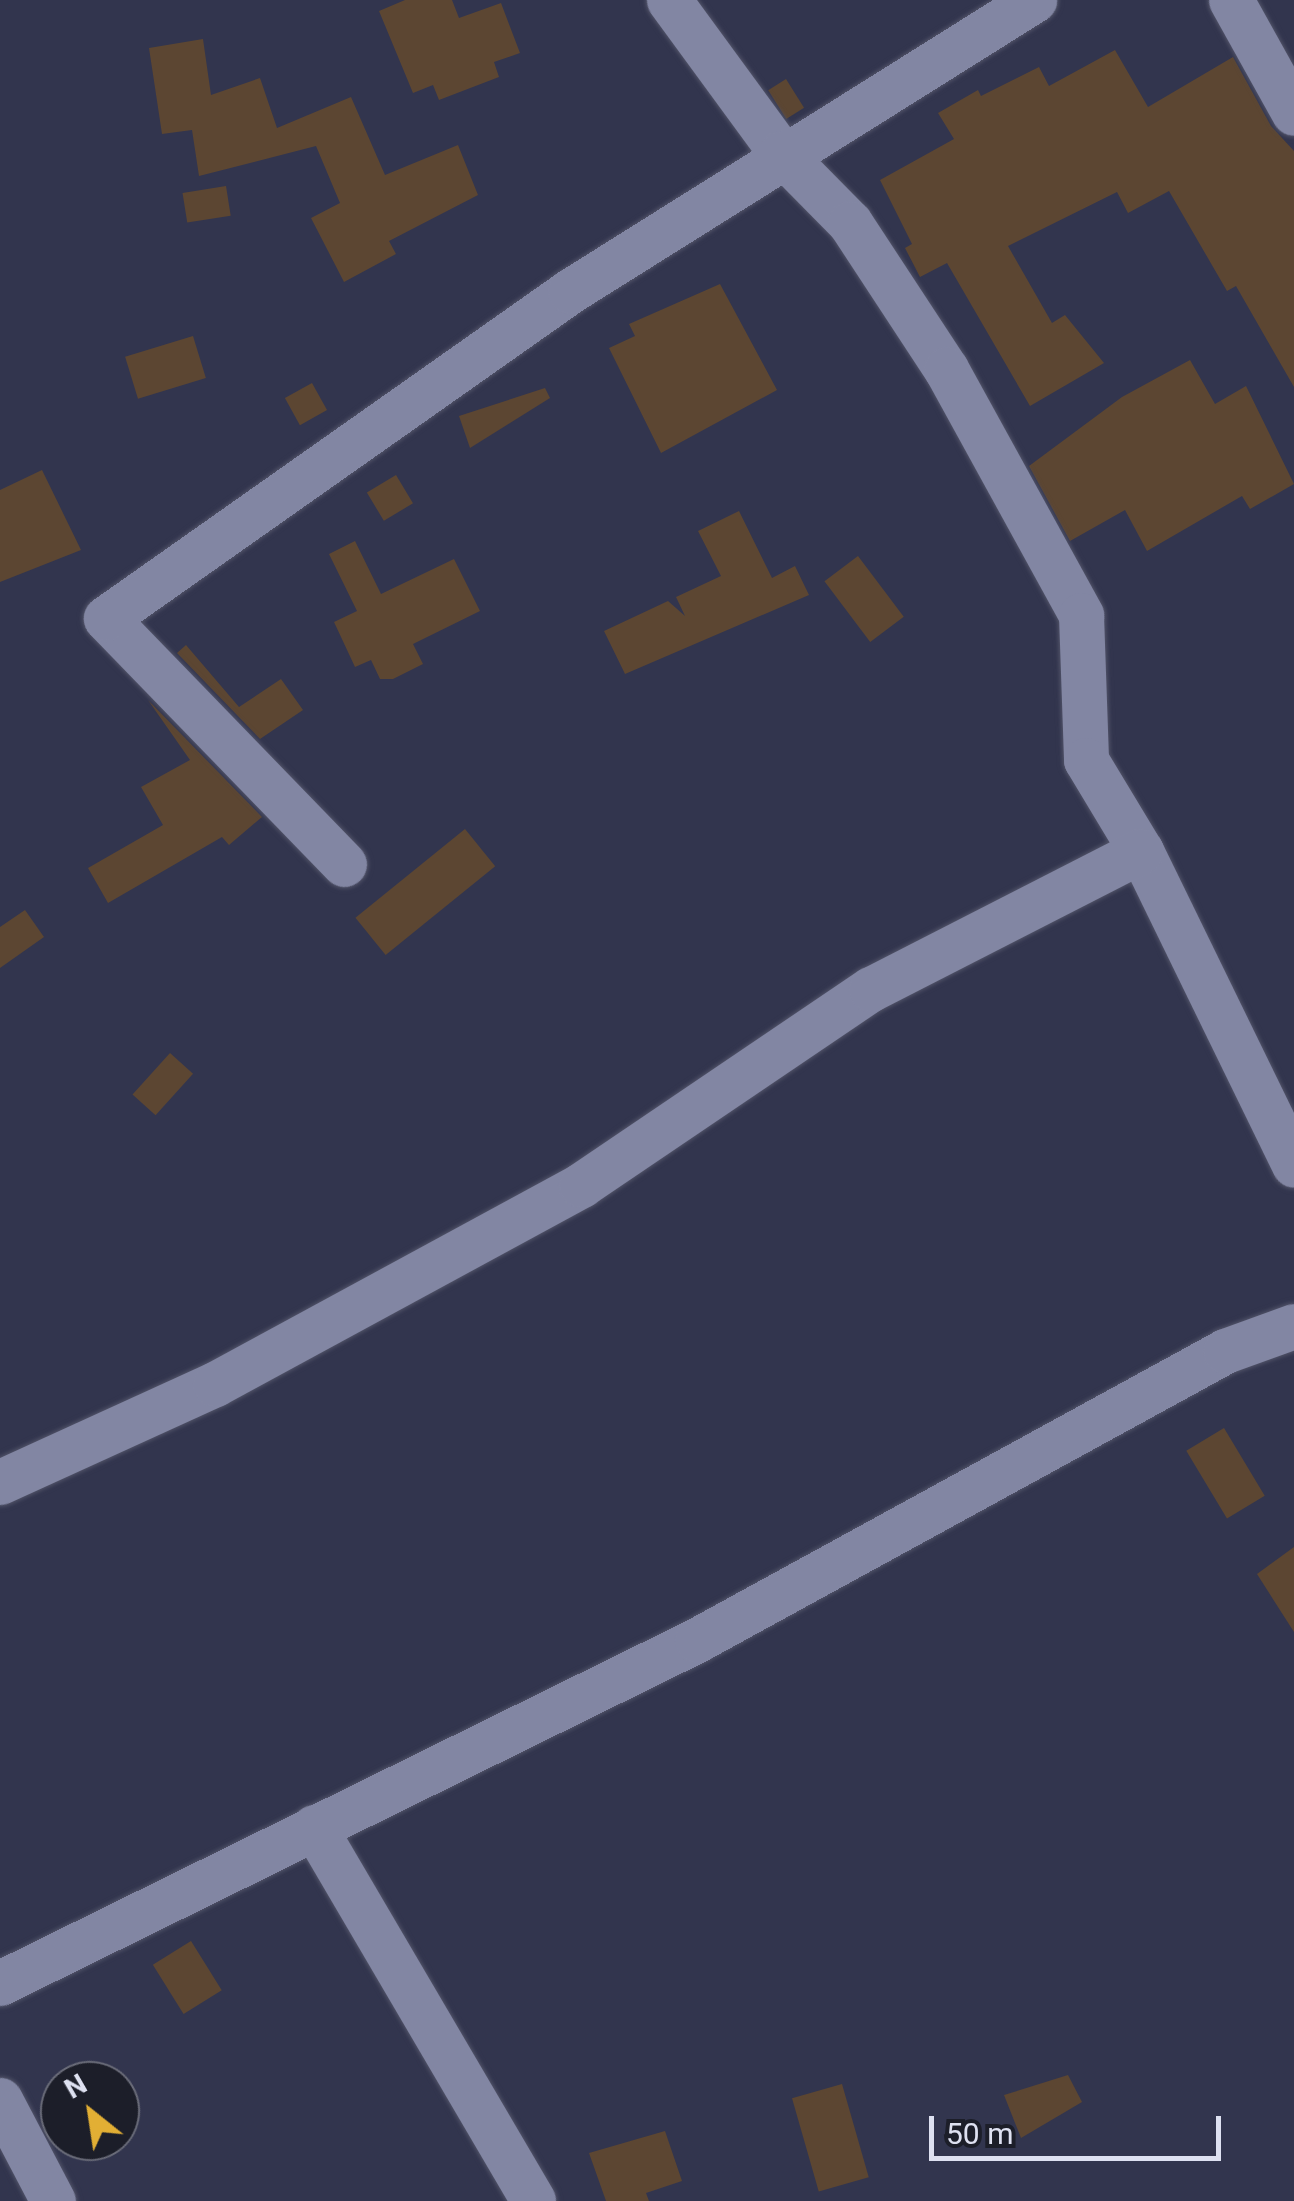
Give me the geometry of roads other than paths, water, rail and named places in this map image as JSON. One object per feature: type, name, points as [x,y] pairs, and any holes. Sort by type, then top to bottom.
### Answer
[{"type":"street","points":[[668,0],[781,153],[850,224],[946,369],[1081,615],[1086,760],[1141,851],[1294,1166]]},
{"type":"street","points":[[344,864],[106,618],[336,450],[781,153],[1034,0]]},
{"type":"street","points":[[1231,0],[1294,112]]},
{"type":"street","points":[[0,1482],[215,1384],[564,1194],[871,988],[1141,851]]},
{"type":"street","points":[[0,1983],[697,1640],[1225,1350],[1294,1326]]},
{"type":"street","points":[[314,1827],[533,2201]]},
{"type":"street","points":[[0,2100],[53,2201]]}]
